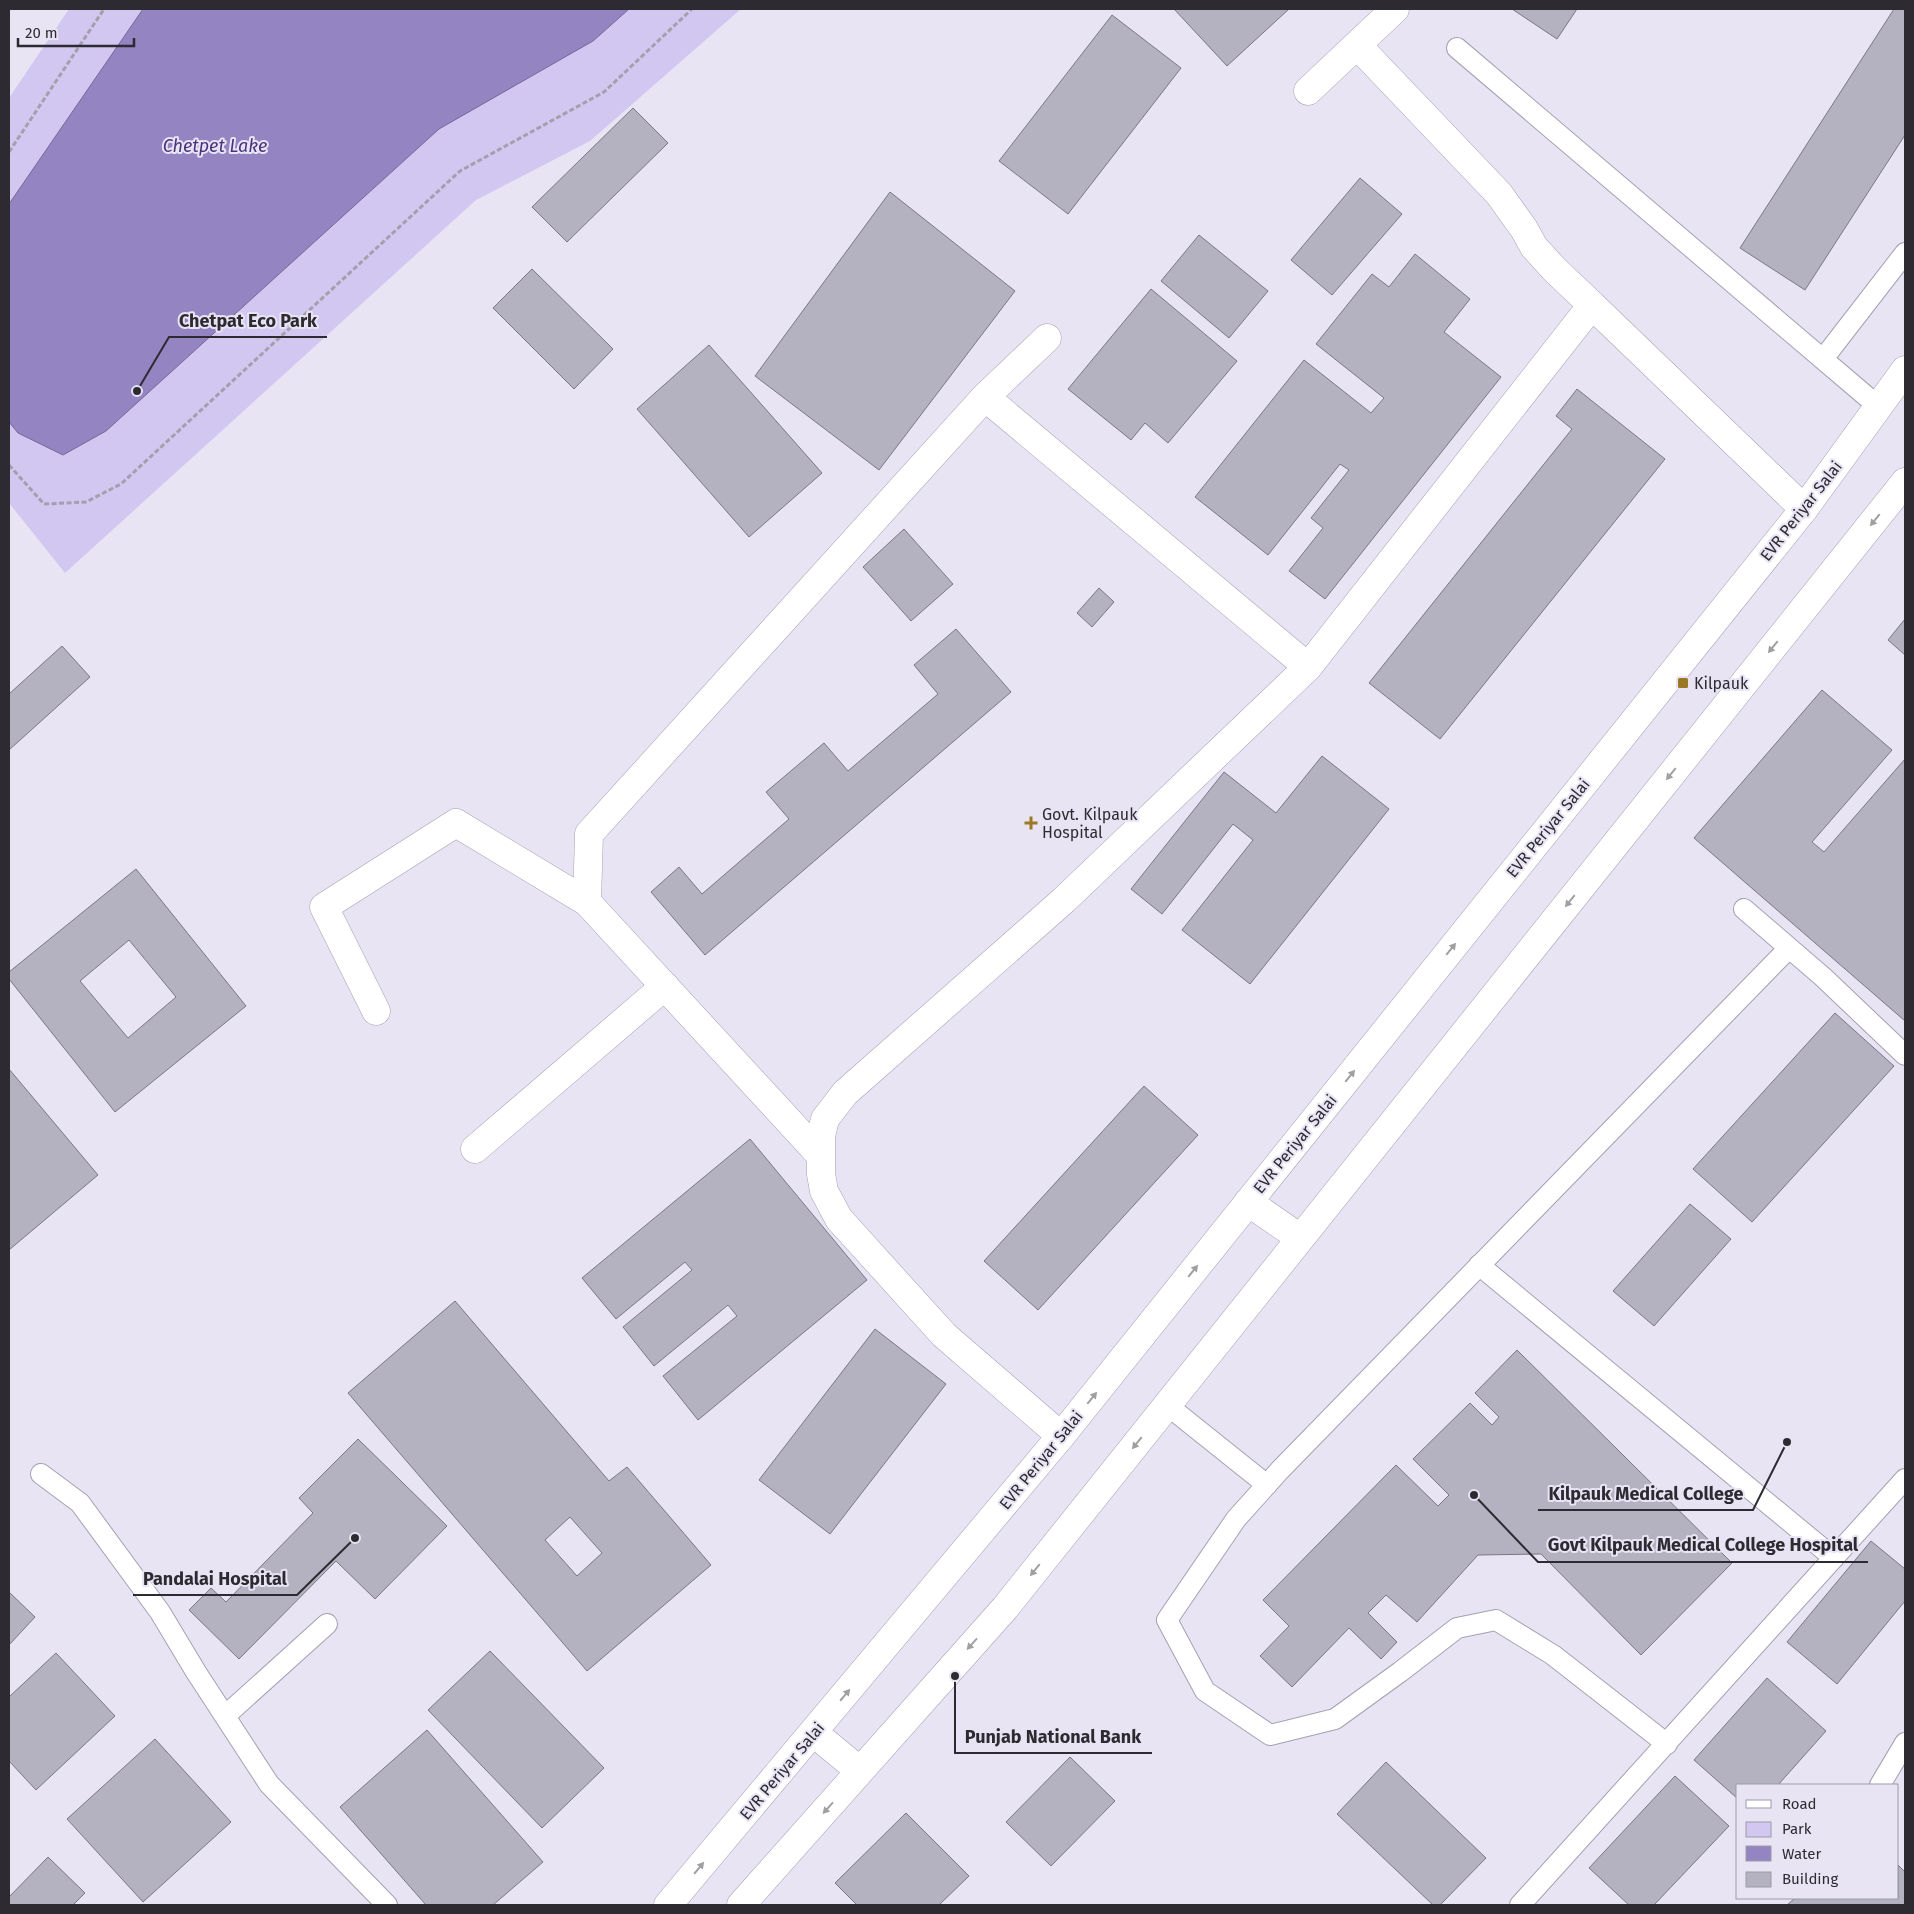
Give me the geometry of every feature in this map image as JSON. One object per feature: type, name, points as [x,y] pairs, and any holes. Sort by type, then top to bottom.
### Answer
[{"type":"street","points":[[1308,91],[1395,9]]},
{"type":"street","points":[[1357,45],[1499,194],[1524,229],[1534,247],[1804,509]]},
{"type":"street","points":[[1061,1436],[944,1335],[838,1219],[824,1191],[821,1174],[821,1136],[825,1119],[845,1093],[1064,900],[1308,667],[1592,305]]},
{"type":"street","points":[[587,902],[588,834],[985,398],[1047,338]]},
{"type":"street","name":"EVR Periyar Salai","points":[[668,1905],[1061,1436],[1804,509],[1905,370]]},
{"type":"street","points":[[985,398],[1308,667]]},
{"type":"street","points":[[741,1905],[1005,1608],[1905,482]]},
{"type":"street","points":[[376,1010],[324,907],[456,823],[587,902],[821,1156]]},
{"type":"street","points":[[475,1149],[665,986]]},
{"type":"street","points":[[1248,1202],[1300,1238]]},
{"type":"street","points":[[814,1733],[860,1771]]},
{"type":"lane","points":[[1458,48],[1879,407]]},
{"type":"lane","points":[[1823,359],[1905,253]]},
{"type":"lane","points":[[1744,909],[1823,977],[1905,1055]]},
{"type":"lane","points":[[1667,1744],[1552,1655],[1496,1620],[1457,1628],[1335,1719],[1270,1736],[1205,1691],[1167,1620],[1236,1519],[1267,1485],[1789,948]]},
{"type":"lane","points":[[1479,1265],[1834,1558]]},
{"type":"lane","points":[[1167,1405],[1267,1485]]},
{"type":"lane","points":[[41,1474],[80,1502],[160,1612],[196,1672],[269,1784],[386,1905]]},
{"type":"lane","points":[[1520,1905],[1834,1558],[1903,1486]]},
{"type":"lane","points":[[225,1716],[327,1624]]},
{"type":"lane","points":[[1881,1784],[1905,1743]]},
{"type":"path","points":[[9,152],[104,9]]},
{"type":"path","points":[[9,465],[44,504],[86,502],[121,484],[460,171],[604,92],[692,9]]},
{"type":"green space","name":"Chetpet Lake","points":[[69,9],[741,9],[590,141],[476,200],[65,573],[9,503],[9,98]]},
{"type":"water","name":"Chetpet Lake","points":[[143,9],[629,9],[593,41],[439,129],[106,431],[63,455],[18,433],[9,422],[9,204]]},
{"type":"building","points":[[1174,9],[1289,9],[1227,66]]},
{"type":"building","points":[[1512,9],[1577,9],[1557,39]]},
{"type":"building","points":[[1894,9],[1905,9],[1905,135],[1805,290],[1740,248]]},
{"type":"building","points":[[1112,15],[1181,68],[1068,214],[999,161]]},
{"type":"building","points":[[633,108],[668,143],[567,242],[532,207]]},
{"type":"building","points":[[1360,178],[1402,214],[1332,295],[1291,260]]},
{"type":"building","points":[[890,192],[1015,291],[879,470],[755,376]]},
{"type":"building","points":[[1199,235],[1268,291],[1229,338],[1161,281]]},
{"type":"building","points":[[1415,254],[1470,299],[1444,332],[1501,377],[1325,599],[1289,571],[1323,528],[1311,518],[1349,470],[1340,464],[1268,555],[1195,497],[1304,360],[1371,413],[1384,398],[1316,344],[1372,274],[1389,287]]},
{"type":"building","points":[[532,269],[613,349],[574,389],[493,308]]},
{"type":"building","points":[[1151,289],[1237,361],[1168,443],[1145,423],[1131,440],[1068,389]]},
{"type":"building","points":[[709,345],[822,473],[749,537],[637,409]]},
{"type":"building","points":[[1577,389],[1665,459],[1440,739],[1369,683],[1572,429],[1556,416]]},
{"type":"building","points":[[904,529],[953,584],[911,621],[863,567]]},
{"type":"building","points":[[1099,588],[1114,602],[1092,627],[1077,613]]},
{"type":"building","points":[[1905,619],[1905,655],[1888,640]]},
{"type":"building","points":[[956,629],[1011,692],[705,955],[651,892],[679,867],[702,894],[789,819],[766,792],[824,743],[848,771],[938,694],[914,665]]},
{"type":"building","points":[[62,646],[90,677],[9,750],[9,694]]},
{"type":"building","points":[[1822,690],[1892,750],[1812,842],[1824,852],[1905,759],[1905,1021],[1694,838]]},
{"type":"building","points":[[1322,756],[1389,809],[1250,984],[1182,930],[1253,840],[1233,824],[1162,914],[1131,889],[1224,772],[1276,813]]},
{"type":"building","points":[[136,869],[246,1006],[115,1112],[9,979],[9,972]],"holes":[[[129,940],[176,997],[128,1038],[80,981]]]},
{"type":"building","points":[[1835,1013],[1894,1066],[1752,1222],[1693,1169]]},
{"type":"building","points":[[9,1069],[98,1175],[9,1250]]},
{"type":"building","points":[[1144,1086],[1198,1135],[1038,1310],[984,1261]]},
{"type":"building","points":[[750,1139],[867,1280],[698,1420],[663,1376],[737,1316],[728,1305],[654,1366],[623,1327],[692,1270],[685,1262],[616,1319],[582,1278]]},
{"type":"building","points":[[1690,1204],[1731,1239],[1654,1326],[1613,1291]]},
{"type":"building","points":[[455,1301],[609,1481],[627,1467],[711,1565],[587,1671],[348,1393]],"holes":[[[570,1517],[602,1553],[577,1576],[545,1540]]]},
{"type":"building","points":[[875,1329],[946,1384],[830,1534],[759,1480]]},
{"type":"building","points":[[1517,1350],[1732,1563],[1641,1655],[1541,1554],[1478,1555],[1417,1622],[1386,1595],[1368,1613],[1397,1642],[1381,1659],[1349,1628],[1292,1687],[1260,1656],[1289,1626],[1263,1600],[1396,1465],[1438,1506],[1449,1495],[1413,1459],[1470,1403],[1492,1425],[1499,1417],[1475,1393]]},
{"type":"building","points":[[358,1439],[447,1526],[375,1599],[336,1561],[239,1659],[189,1610],[211,1588],[226,1602],[313,1513],[299,1498]]},
{"type":"building","points":[[1871,1541],[1905,1569],[1905,1601],[1837,1684],[1787,1642]]},
{"type":"building","points":[[9,1592],[35,1617],[9,1645]]},
{"type":"building","points":[[490,1651],[604,1768],[542,1828],[428,1710]]},
{"type":"building","points":[[56,1653],[115,1716],[36,1790],[9,1761],[9,1697]]},
{"type":"building","points":[[1767,1678],[1826,1731],[1779,1784],[1736,1784],[1736,1797],[1694,1760]]},
{"type":"building","points":[[427,1730],[543,1862],[493,1905],[426,1905],[340,1807]]},
{"type":"building","points":[[155,1739],[231,1822],[143,1902],[67,1819]]},
{"type":"building","points":[[1070,1757],[1115,1801],[1051,1866],[1006,1822]]},
{"type":"building","points":[[1386,1762],[1486,1858],[1440,1905],[1433,1905],[1337,1814]]},
{"type":"building","points":[[1675,1776],[1729,1826],[1654,1905],[1629,1905],[1589,1868]]},
{"type":"building","points":[[906,1813],[969,1876],[939,1905],[857,1905],[835,1883]]},
{"type":"building","points":[[48,1857],[85,1893],[73,1905],[9,1905],[9,1897]]},
{"type":"building","points":[[1899,1866],[1905,1872],[1905,1905],[1787,1905],[1794,1899],[1899,1899]]},
{"type":"place","name":"Chetpat Eco Park","points":[[137,391]]},
{"type":"place","name":"Kilpauk","points":[[1683,683]]},
{"type":"place","name":"Govt. Kilpauk Hospital","points":[[1031,823]]},
{"type":"place","name":"Kilpauk Medical College","points":[[1787,1442]]},
{"type":"place","name":"Govt Kilpauk Medical College Hospital","points":[[1474,1495]]},
{"type":"place","name":"Pandalai Hospital","points":[[355,1538]]},
{"type":"place","name":"Punjab National Bank","points":[[955,1676]]}]
